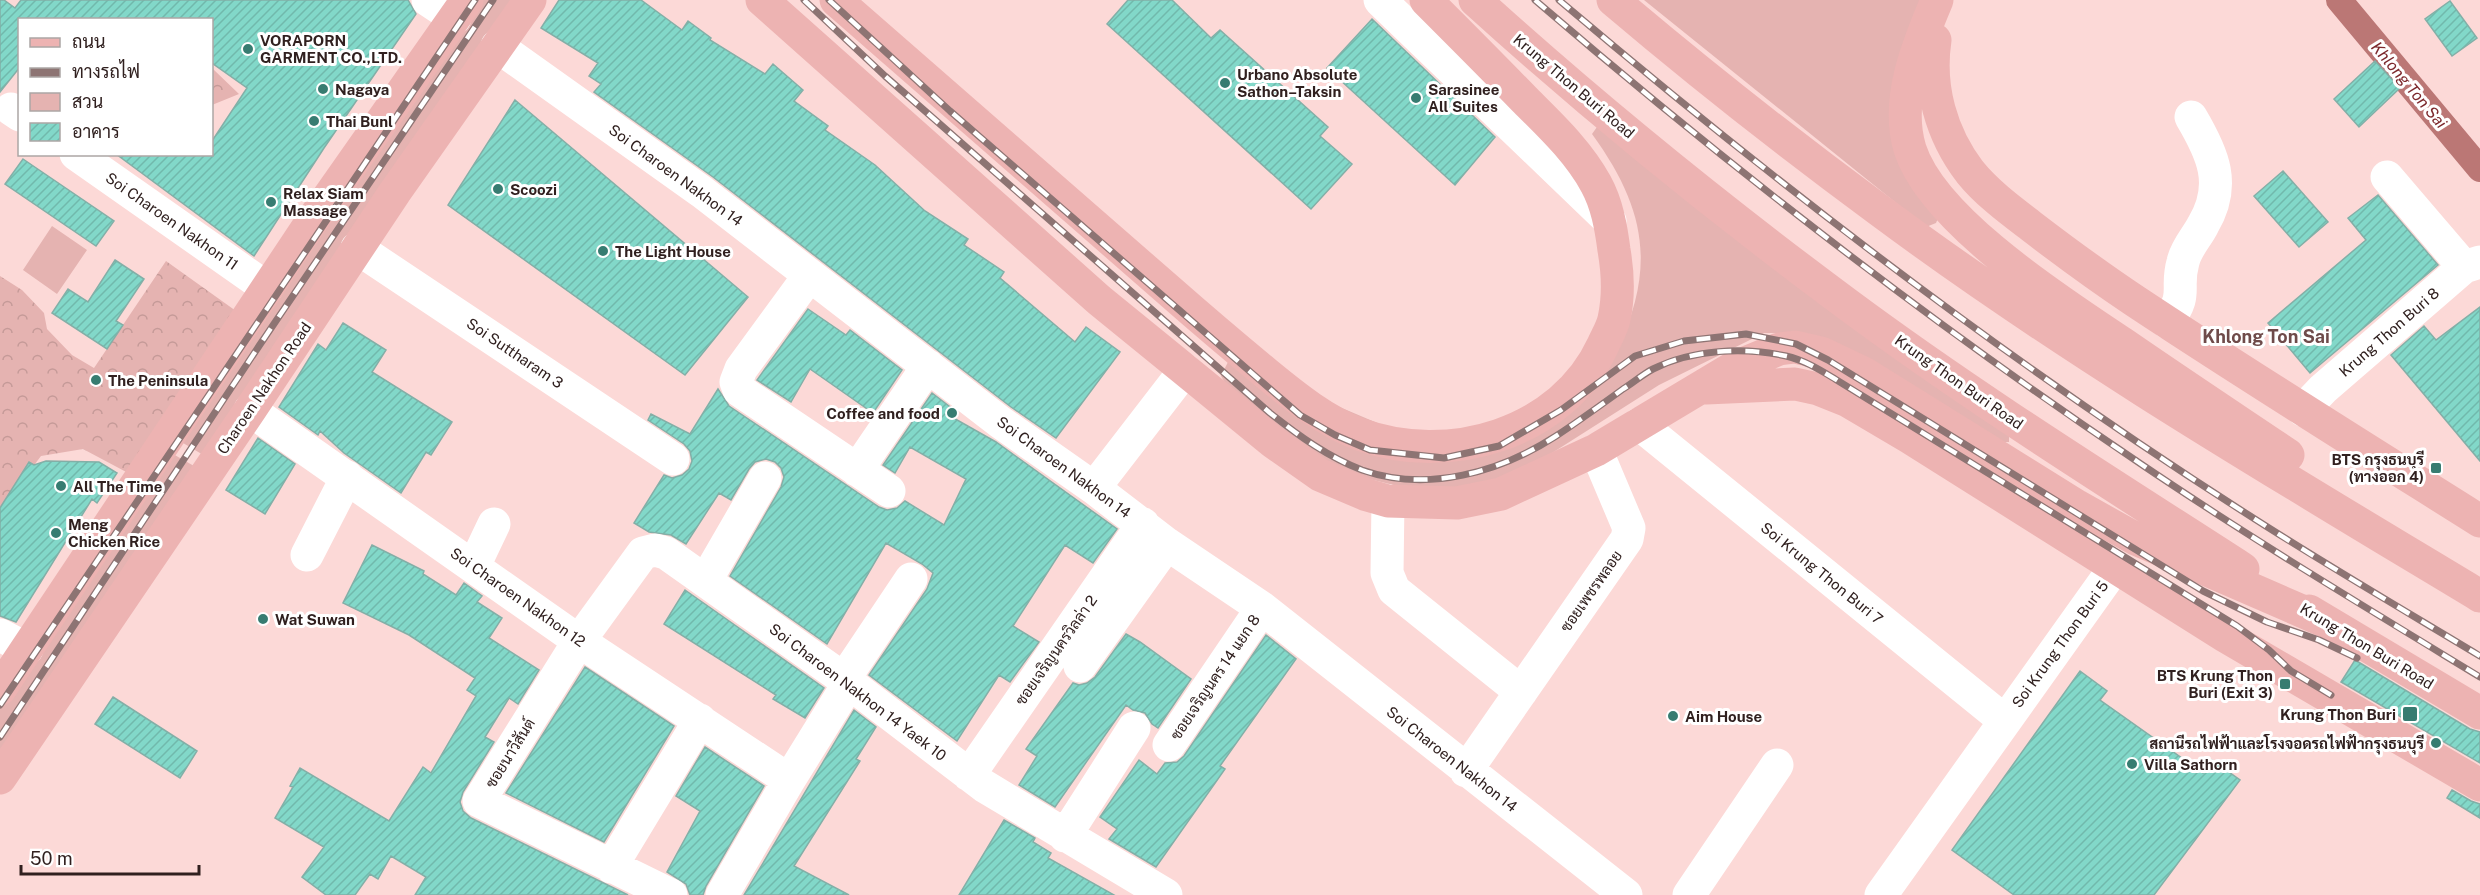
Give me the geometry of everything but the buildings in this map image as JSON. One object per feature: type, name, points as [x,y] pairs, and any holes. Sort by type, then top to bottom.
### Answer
[{"type":"main road","name":"Charoen Nakhon Road","points":[[0,778],[211,468],[357,248],[530,0]]},
{"type":"main road","points":[[762,0],[1099,300],[1273,442],[1320,475],[1388,501],[1457,503],[1501,494],[1596,450],[1733,368],[1779,349],[1795,347],[1821,353],[1865,374],[2077,506],[2136,539],[2327,622]]},
{"type":"main road","points":[[836,0],[1215,330],[1292,394],[1325,418],[1358,434],[1393,444],[1439,448],[1498,436],[1528,423],[1558,405],[1584,379],[1599,353],[1613,323],[1617,296],[1616,264],[1610,221],[1596,184],[1571,147],[1426,0]]},
{"type":"main road","name":"Krung Thon Buri Road","points":[[1475,0],[1551,69],[1699,191],[1849,305],[2031,432],[2327,622],[2480,713]]},
{"type":"main road","points":[[1937,0],[1917,55],[1904,115],[1911,150],[1928,182],[1956,216],[2032,282],[2480,585]]},
{"type":"main road","points":[[1944,0],[1932,61],[1940,115],[1952,145],[1971,173],[2003,205],[2044,237],[2167,322],[2480,521]]},
{"type":"main road","points":[[1614,1],[1761,120],[1879,211],[2012,304],[2230,444],[2480,596]]},
{"type":"main road","points":[[0,689],[13,642],[165,442],[371,135],[450,6]]},
{"type":"main road","points":[[1185,370],[1215,330]]},
{"type":"main road","points":[[1698,388],[1795,384],[1818,389],[1848,401],[2291,675],[2480,785]]},
{"type":"main road","points":[[165,442],[211,468]]},
{"type":"street","points":[[1380,0],[1610,221]]},
{"type":"street","name":"Soi Charoen Nakhon 14","points":[[497,46],[702,192],[1000,422],[1262,608],[1626,895]]},
{"type":"street","points":[[2167,322],[2181,300],[2184,258],[2209,214],[2216,190],[2215,168],[2208,144],[2191,117]]},
{"type":"street","name":"Soi Charoen Nakhon 11","points":[[79,156],[267,288]]},
{"type":"street","points":[[2387,177],[2472,264]]},
{"type":"street","name":"Soi Suttharam 3","points":[[357,248],[673,459]]},
{"type":"street","name":"Krung Thon Buri 8","points":[[2303,410],[2323,388],[2472,264]]},
{"type":"street","points":[[809,276],[741,369],[736,382],[739,390],[889,491]]},
{"type":"street","points":[[857,470],[928,366]]},
{"type":"street","points":[[1094,488],[1185,370]]},
{"type":"street","name":"Soi Charoen Nakhon 12","points":[[250,410],[579,641],[789,780]]},
{"type":"street","name":"Soi Krung Thon Buri 7","points":[[1638,424],[2005,721]]},
{"type":"street","name":"ซอยเพชรพลอย","points":[[1466,771],[1629,534],[1629,528],[1596,450]]},
{"type":"street","points":[[307,555],[347,477]]},
{"type":"street","points":[[706,580],[765,478]]},
{"type":"street","points":[[1388,501],[1387,573],[1394,590],[1521,692]]},
{"type":"street","points":[[474,566],[494,524]]},
{"type":"street","points":[[1080,666],[1155,534]]},
{"type":"street","name":"ซอยเจริญนครวิลล่า 2","points":[[969,775],[1155,534]]},
{"type":"street","name":"Soi Charoen Nakhon 14 Yaek 10","points":[[579,641],[643,553],[655,550],[666,553],[846,681],[969,775],[1065,836],[1166,895]]},
{"type":"street","name":"Soi Krung Thon Buri 5","points":[[1881,895],[2115,567]]},
{"type":"street","points":[[723,895],[846,681],[911,579]]},
{"type":"street","name":"ซอยเจริญนคร 14 แยก 8","points":[[1169,745],[1262,608]]},
{"type":"street","name":"ซอยนาวีสันต์","points":[[579,641],[479,801],[671,895]]},
{"type":"street","points":[[611,867],[700,720]]},
{"type":"street","points":[[1065,836],[1134,728]]},
{"type":"street","points":[[1689,895],[1777,765]]},
{"type":"green space","points":[[472,0],[518,0],[210,459],[173,437]]},
{"type":"green space","points":[[1644,0],[1927,0],[1896,113],[1941,211],[1936,223],[1926,227]]},
{"type":"green space","points":[[213,69],[239,94],[213,105]]},
{"type":"green space","points":[[1597,127],[2009,436],[2009,442],[2004,442],[1789,333],[1764,333],[1659,385],[1541,460],[1497,481],[1458,490],[1402,487],[1361,477],[1318,462],[1226,385],[1221,376],[1229,360],[1448,453],[1617,350],[1630,320],[1637,291],[1641,264],[1639,238],[1634,212],[1624,187],[1592,134]]},
{"type":"green space","points":[[52,226],[87,250],[57,294],[23,270]]},
{"type":"green space","points":[[166,261],[236,311],[130,474],[83,449],[41,456],[0,510],[0,276],[22,290],[44,313],[47,329],[72,355],[94,368]]},
{"type":"green space","points":[[166,450],[201,470],[0,764],[0,696]]},
{"type":"waterway","name":"Khlong Ton Sai","points":[[2339,0],[2480,169]]},
{"type":"railway","points":[[0,705],[475,0]]},
{"type":"railway","points":[[0,737],[259,346],[493,0]]},
{"type":"railway","points":[[804,0],[885,76],[1270,413],[1314,445],[1349,465],[1387,477],[1438,479],[1463,475],[1487,469],[1534,449],[1573,425],[1646,373],[1668,362],[1702,354],[1736,351],[1786,356],[1829,376],[2237,626],[2269,650],[2291,671],[2331,695]]},
{"type":"railway","points":[[829,0],[950,111],[1300,415],[1335,435],[1370,450],[1444,458],[1499,446],[1561,410],[1635,356],[1684,341],[1746,334],[1796,344],[1828,360],[2203,591],[2267,622],[2319,640],[2357,658]]},
{"type":"railway","points":[[1535,0],[1755,182],[1982,354],[2223,518],[2480,677]]},
{"type":"railway","points":[[1559,0],[1724,136],[1894,269],[1981,333],[2157,456],[2334,568],[2480,656]]},
{"type":"place","name":"VORAPORN GARMENT CO.,LTD.","points":[[248,49]]},
{"type":"place","name":"Urbano Absolute Sathon–Taksin","points":[[1225,83]]},
{"type":"place","name":"Nagaya","points":[[323,89]]},
{"type":"place","name":"Sarasinee All Suites","points":[[1416,98]]},
{"type":"place","name":"Thai Bunl","points":[[314,121]]},
{"type":"place","name":"Scoozi","points":[[498,189]]},
{"type":"place","name":"Relax Siam Massage","points":[[271,202]]},
{"type":"place","name":"The Light House","points":[[603,251]]},
{"type":"place","name":"The Peninsula","points":[[96,380]]},
{"type":"place","name":"Coffee and food","points":[[952,413]]},
{"type":"place","name":"BTS กรุงธนบุรี (ทางออก 4)","points":[[2436,468]]},
{"type":"place","name":"All The Time","points":[[61,486]]},
{"type":"place","name":"Meng Chicken Rice","points":[[56,533]]},
{"type":"place","name":"Wat Suwan","points":[[263,619]]},
{"type":"place","name":"BTS Krung Thon Buri (Exit 3)","points":[[2285,684]]},
{"type":"place","name":"Krung Thon Buri","points":[[2410,714]]},
{"type":"place","name":"Aim House","points":[[1673,716]]},
{"type":"place","name":"สถานีรถไฟฟ้าและโรงจอดรถไฟฟ้ากรุงธนบุรี","points":[[2436,743]]},
{"type":"place","name":"Villa Sathorn","points":[[2132,764]]},
{"type":"district","name":"Khlong Ton Sai","points":[[2266,336]]}]
